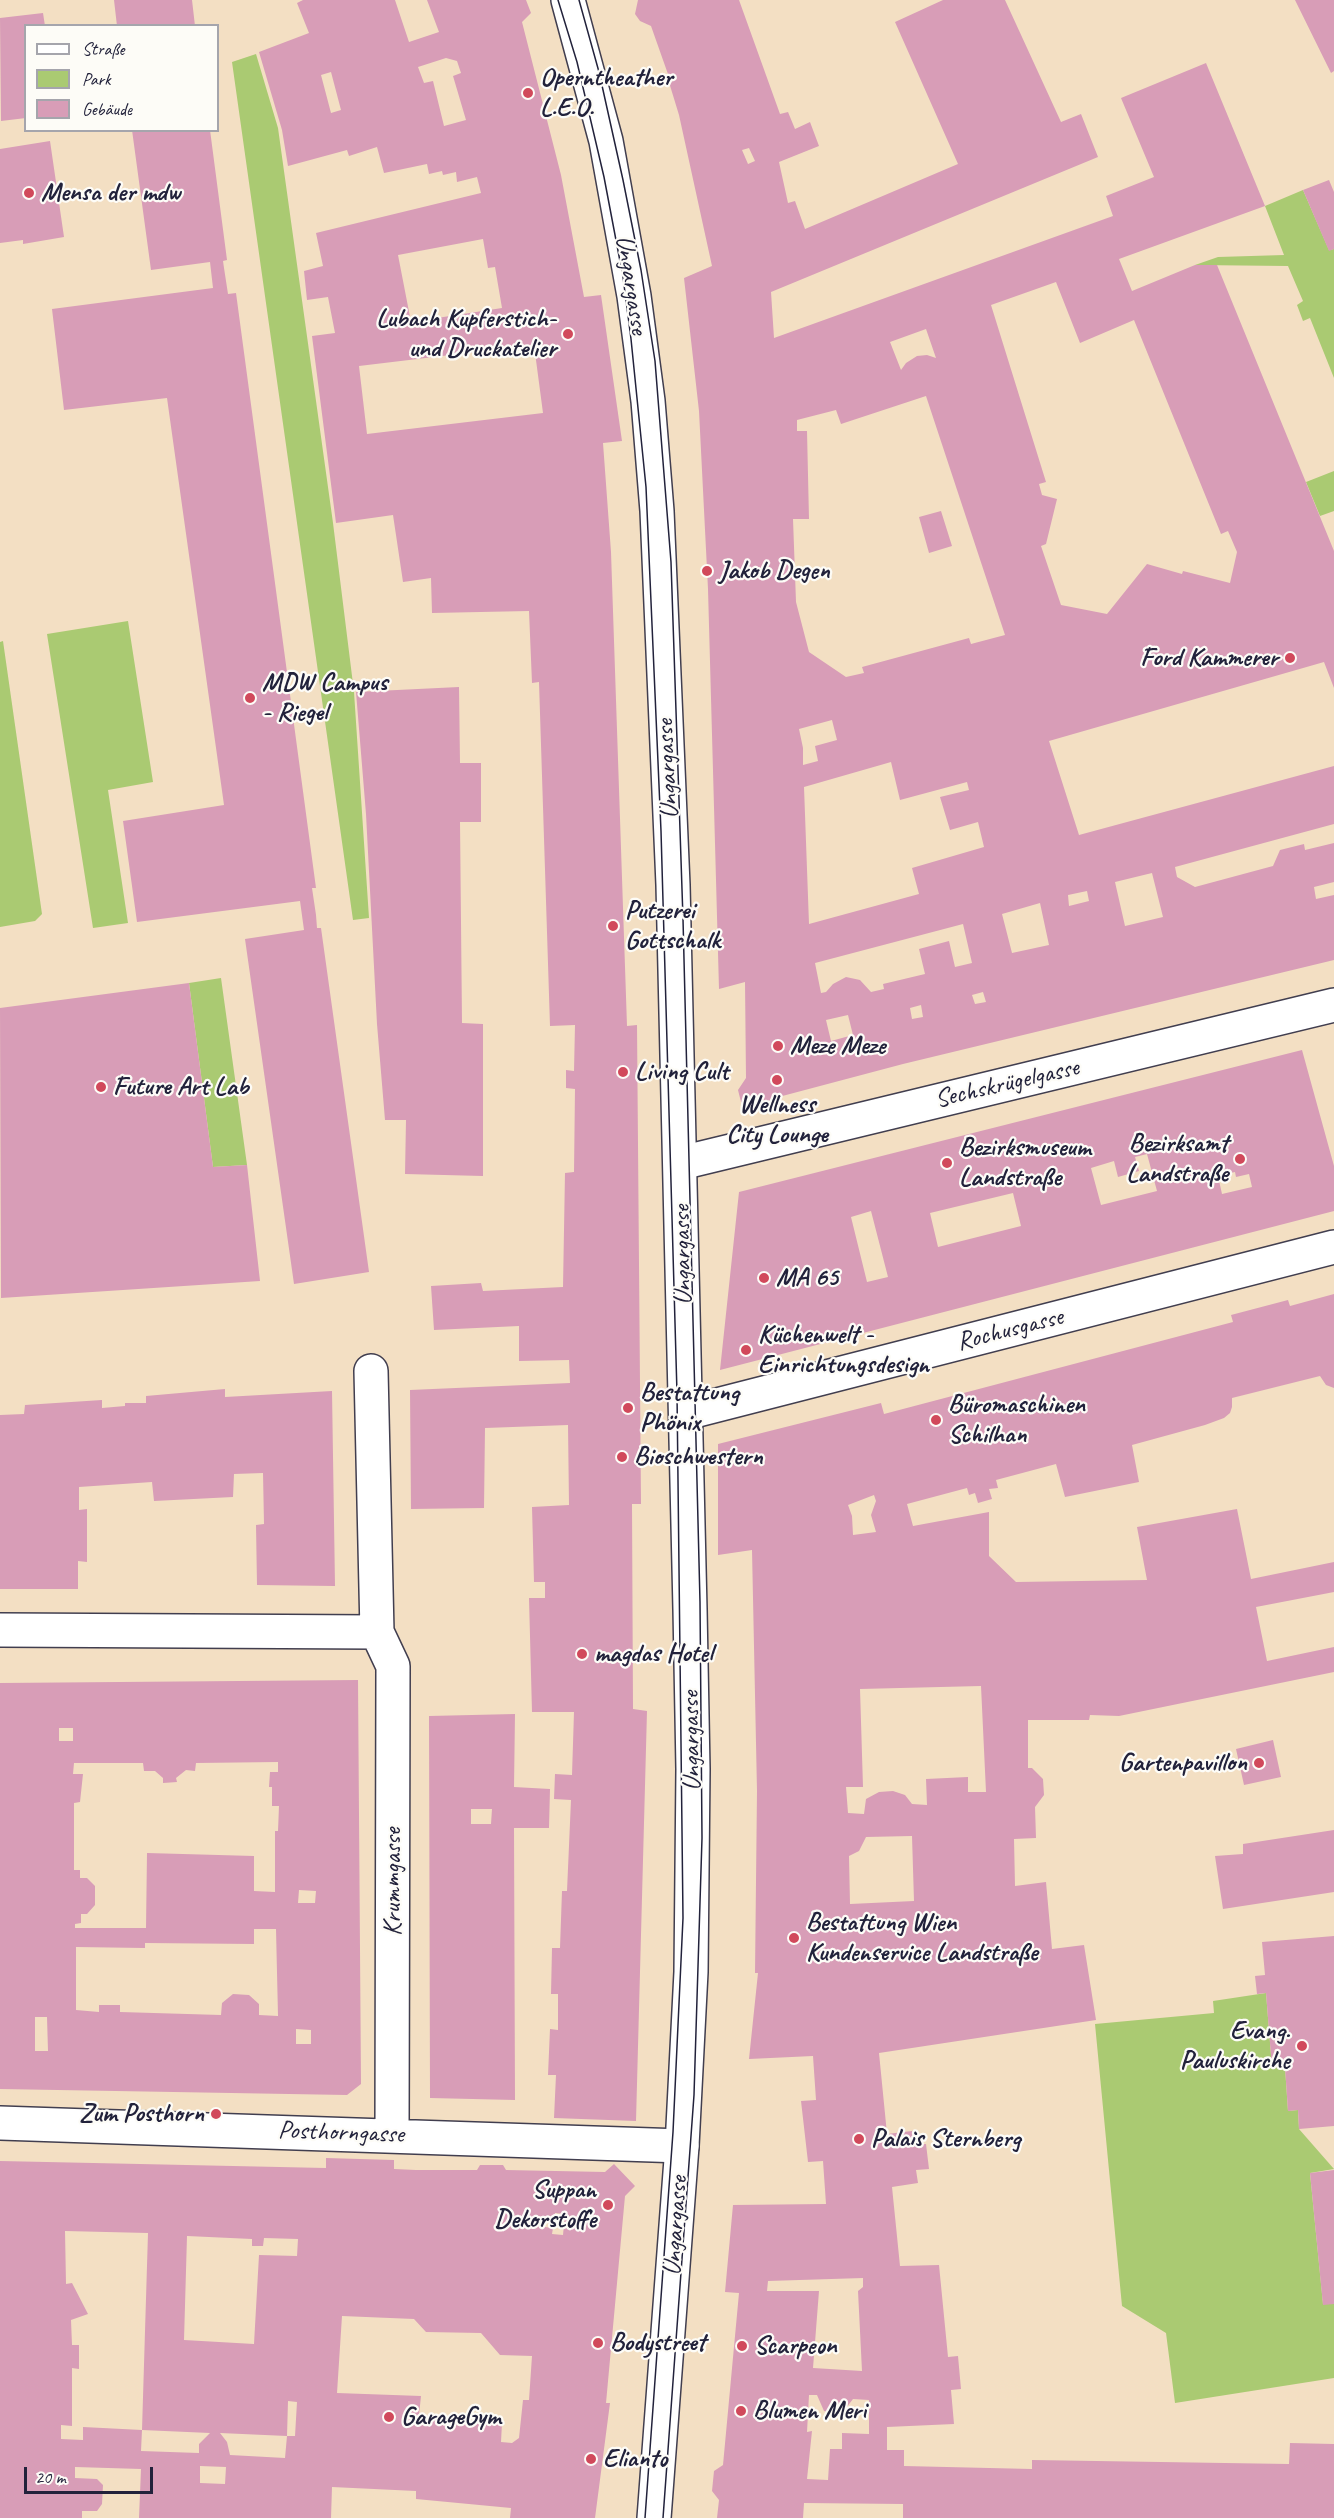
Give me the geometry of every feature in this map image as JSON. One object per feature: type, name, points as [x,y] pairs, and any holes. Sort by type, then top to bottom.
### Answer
[{"type":"street","name":"Ungargasse","points":[[568,0],[606,141],[634,296],[648,401],[657,511],[672,851],[681,1163],[693,1769],[691,1972],[682,2146],[654,2518]]},
{"type":"street","name":"Sechskrügelgasse","points":[[681,1163],[1334,1005]]},
{"type":"street","name":"Rochusgasse","points":[[686,1413],[1334,1247]]},
{"type":"street","name":"Krummgasse","points":[[371,1371],[377,1632],[393,1666],[392,2135]]},
{"type":"street","points":[[0,1630],[377,1632]]},
{"type":"street","name":"Posthorngasse","points":[[0,2123],[682,2146]]},
{"type":"green space","points":[[256,54],[278,128],[354,692],[369,918],[353,920],[232,62]]},
{"type":"green space","points":[[1303,190],[1329,250],[1334,249],[1334,378],[1310,318],[1303,321],[1297,305],[1303,301],[1288,266],[1195,265],[1218,257],[1284,255],[1265,206]]},
{"type":"green space","points":[[1334,471],[1334,511],[1320,516],[1306,482]]},
{"type":"green space","points":[[128,621],[153,782],[108,790],[128,923],[93,928],[47,634]]},
{"type":"green space","points":[[3,641],[42,914],[35,921],[0,927],[0,642]]},
{"type":"green space","points":[[221,978],[247,1165],[213,1167],[189,983]]},
{"type":"green space","points":[[1266,1993],[1272,2067],[1285,2067],[1288,2111],[1298,2110],[1299,2129],[1334,2169],[1310,2173],[1323,2304],[1334,2304],[1334,2378],[1175,2403],[1166,2333],[1122,2306],[1095,2024],[1214,2013],[1213,2001]]},
{"type":"building","points":[[114,0],[192,0],[195,24],[117,24]]},
{"type":"building","points":[[303,0],[395,0],[409,42],[439,32],[427,0],[526,0],[531,13],[522,22],[561,175],[584,297],[601,295],[622,441],[603,443],[611,552],[627,1026],[637,1025],[641,1504],[632,1504],[633,1709],[647,1711],[636,2121],[554,2118],[556,2075],[548,2075],[550,2029],[558,2030],[558,1994],[551,1994],[552,1948],[560,1948],[562,1891],[567,1891],[571,1800],[554,1799],[555,1774],[572,1775],[574,1712],[532,1712],[529,1598],[545,1598],[545,1582],[534,1582],[532,1507],[569,1505],[568,1425],[485,1428],[484,1508],[411,1509],[410,1390],[570,1383],[569,1360],[519,1361],[519,1326],[434,1330],[431,1286],[481,1283],[483,1291],[563,1287],[565,1173],[574,1172],[575,1089],[566,1088],[566,1070],[574,1071],[575,1025],[550,1026],[539,682],[532,683],[529,611],[432,613],[431,578],[403,582],[393,515],[336,523],[312,336],[335,333],[328,297],[307,300],[304,271],[323,266],[316,233],[481,193],[477,177],[457,182],[456,172],[443,175],[442,171],[429,174],[427,164],[384,173],[377,147],[349,156],[347,150],[288,166],[282,130],[259,52],[309,33],[297,3]],"holes":[[[446,58],[457,61],[461,73],[453,76],[466,120],[444,126],[433,81],[424,83],[418,67]],[[331,72],[341,110],[331,113],[321,75]],[[483,239],[488,268],[495,267],[502,308],[411,322],[398,255]],[[534,345],[543,413],[367,434],[359,366]]]},
{"type":"building","points":[[638,0],[739,0],[780,114],[788,112],[795,129],[810,122],[819,146],[779,162],[788,203],[795,201],[805,229],[958,164],[895,22],[943,0],[1005,0],[1061,122],[1081,114],[1098,157],[771,292],[774,338],[1113,216],[1106,196],[1154,177],[1121,98],[1206,63],[1265,206],[1119,259],[1132,291],[1195,265],[1217,265],[1334,551],[1334,688],[1324,662],[1049,741],[1079,835],[1334,766],[1334,824],[1175,867],[1177,877],[1195,887],[1273,866],[1280,850],[1304,844],[1305,850],[1334,843],[1334,882],[1314,887],[1316,899],[1334,895],[1334,960],[903,1064],[771,1099],[762,1108],[751,1109],[741,1102],[738,1090],[746,1078],[745,982],[719,989],[708,589],[699,411],[684,278],[712,266],[669,77],[651,26],[640,21],[635,14]],"holes":[[[749,148],[755,161],[748,164],[742,150]],[[1056,282],[1080,343],[1134,320],[1221,534],[1228,531],[1237,552],[1230,583],[1183,571],[1182,574],[1147,564],[1107,614],[1061,605],[1041,546],[1046,544],[1057,499],[1042,495],[1039,484],[1046,482],[991,305]],[[926,329],[936,358],[927,355],[917,356],[906,363],[901,370],[890,342]],[[926,396],[1005,635],[971,644],[969,638],[862,667],[864,673],[846,677],[809,652],[796,602],[793,519],[809,519],[807,431],[797,431],[797,420],[836,410],[841,424]],[[832,720],[837,740],[815,746],[818,761],[803,765],[803,748],[799,729]],[[891,762],[900,800],[967,782],[969,790],[940,797],[950,830],[978,822],[984,847],[912,868],[919,894],[809,924],[804,787]],[[1152,873],[1163,917],[1125,926],[1115,882]],[[1087,891],[1089,901],[1069,906],[1068,895]],[[1040,903],[1049,945],[1012,953],[1002,914]],[[963,924],[972,963],[955,967],[949,941],[919,949],[925,974],[883,984],[884,989],[871,992],[860,980],[846,977],[833,984],[826,992],[821,993],[815,963]],[[983,992],[986,1002],[975,1004],[972,995]],[[921,1005],[923,1017],[912,1019],[910,1008]],[[848,1015],[853,1035],[831,1041],[826,1020]]]},
{"type":"building","points":[[1295,0],[1334,0],[1334,71],[1331,73]]},
{"type":"building","points":[[43,13],[45,24],[24,24],[24,118],[1,121],[0,18]]},
{"type":"building","name":"MDW Campus - Riegel","points":[[132,132],[210,132],[227,260],[223,261],[228,294],[236,293],[316,888],[312,888],[317,928],[321,928],[369,1272],[294,1284],[245,939],[304,930],[300,901],[137,922],[123,821],[224,805],[167,398],[64,410],[52,309],[213,288],[210,262],[151,270]]},
{"type":"building","name":"Mensa der mdw","points":[[50,141],[64,237],[23,244],[23,240],[0,243],[0,149]]},
{"type":"building","points":[[1329,180],[1334,192],[1334,249],[1329,251],[1303,190]]},
{"type":"building","points":[[941,511],[952,546],[929,553],[919,517]]},
{"type":"building","points":[[459,687],[460,763],[481,763],[481,822],[460,822],[462,1023],[483,1024],[483,1176],[405,1174],[406,1120],[385,1120],[356,692]]},
{"type":"building","name":"Future Art Lab","points":[[189,983],[213,1167],[247,1165],[260,1281],[1,1298],[0,1008]]},
{"type":"building","points":[[1302,1050],[1334,1166],[1334,1211],[720,1370],[739,1192]],"holes":[[[1147,1154],[1157,1191],[1101,1205],[1091,1168],[1114,1161],[1118,1177],[1139,1171],[1135,1157]],[[1235,1172],[1236,1177],[1249,1174],[1252,1187],[1222,1194],[1218,1176]],[[1013,1193],[1021,1226],[938,1247],[930,1213]],[[871,1211],[888,1277],[867,1282],[851,1217]]]},
{"type":"building","points":[[1334,1294],[1334,1388],[1326,1385],[1320,1376],[1232,1398],[1230,1413],[1224,1418],[1132,1445],[1139,1482],[1065,1497],[1056,1464],[996,1480],[998,1488],[989,1489],[992,1499],[978,1503],[975,1493],[969,1495],[967,1488],[907,1504],[913,1526],[989,1512],[989,1556],[1016,1582],[1147,1580],[1137,1527],[1237,1509],[1251,1579],[1334,1562],[1334,1592],[1256,1607],[1267,1661],[1334,1647],[1334,1672],[1119,1716],[1090,1715],[1089,1720],[1028,1720],[1028,1768],[1032,1768],[1043,1779],[1044,1795],[1035,1807],[1036,1838],[1014,1839],[1015,1886],[1046,1882],[1052,1949],[1084,1945],[1096,2020],[879,2053],[887,2134],[912,2131],[914,2145],[926,2144],[929,2169],[916,2170],[918,2183],[892,2187],[900,2266],[939,2265],[948,2357],[958,2356],[961,2389],[951,2390],[954,2424],[887,2427],[887,2450],[904,2450],[904,2466],[1032,2469],[1032,2460],[1289,2464],[1290,2443],[1334,2444],[1334,2518],[903,2518],[903,2504],[804,2503],[803,2518],[717,2518],[719,2500],[712,2491],[714,2471],[723,2465],[739,2293],[725,2292],[733,2205],[826,2204],[823,2161],[808,2162],[801,2101],[816,2100],[813,2056],[749,2059],[758,1973],[755,1973],[757,1791],[752,1550],[718,1555],[718,1444],[881,1403],[884,1414],[1233,1322],[1231,1315],[1288,1300],[1290,1306]],"holes":[[[874,1495],[876,1501],[871,1515],[876,1532],[853,1535],[852,1516],[848,1505]],[[981,1686],[986,1792],[968,1792],[968,1777],[926,1779],[927,1805],[912,1804],[905,1795],[893,1791],[879,1792],[866,1799],[864,1814],[848,1813],[846,1787],[863,1787],[860,1689]],[[912,1836],[914,1901],[850,1904],[849,1856],[859,1851],[866,1837]],[[863,2278],[863,2287],[858,2291],[862,2371],[813,2368],[819,2291],[767,2291],[768,2281]],[[809,2395],[817,2395],[824,2411],[832,2413],[843,2412],[853,2399],[869,2400],[869,2434],[842,2433],[842,2449],[830,2449],[828,2480],[807,2479],[812,2431],[807,2432]]]},
{"type":"building","points":[[225,1389],[225,1397],[332,1391],[335,1586],[257,1585],[256,1525],[264,1524],[263,1473],[234,1474],[233,1497],[154,1501],[152,1482],[79,1487],[79,1510],[87,1509],[87,1562],[78,1561],[78,1589],[0,1589],[0,1415],[24,1414],[25,1405],[102,1400],[102,1408],[125,1406],[125,1403],[146,1403],[146,1396]]},
{"type":"building","points":[[358,1680],[361,2084],[347,2095],[0,2089],[0,1683]],"holes":[[[59,1728],[73,1728],[73,1741],[59,1741]],[[278,1762],[278,1772],[270,1772],[269,1787],[272,1787],[272,1806],[279,1806],[278,1831],[275,1831],[275,1892],[254,1891],[254,1856],[147,1853],[146,1928],[75,1928],[75,1924],[81,1923],[81,1914],[87,1914],[95,1905],[95,1886],[87,1878],[80,1878],[80,1870],[74,1870],[74,1803],[80,1802],[83,1774],[73,1774],[74,1763],[143,1763],[144,1771],[155,1771],[163,1778],[163,1783],[177,1782],[176,1778],[186,1770],[195,1771],[196,1763]],[[299,1890],[316,1891],[315,1903],[298,1903]],[[254,1929],[276,1929],[278,2016],[259,2015],[259,2004],[249,1995],[233,1994],[222,2003],[221,2015],[120,2012],[120,2005],[99,2005],[99,2012],[76,2010],[76,1947],[145,1948],[145,1943],[254,1944]],[[35,2017],[47,2017],[48,2051],[35,2051]],[[296,2029],[311,2030],[311,2044],[296,2044]]]},
{"type":"building","points":[[515,1714],[514,1787],[550,1789],[549,1828],[514,1828],[515,2100],[430,2098],[429,1716]],"holes":[[[471,1809],[492,1809],[491,1824],[471,1824]]]},
{"type":"building","name":"Gartenpavillon","points":[[1273,1740],[1281,1777],[1244,1785],[1236,1749]]},
{"type":"building","points":[[1334,1830],[1334,1892],[1223,1909],[1215,1856],[1243,1854],[1243,1844]]},
{"type":"building","name":"Evang. Pauluskirche","points":[[1334,1936],[1334,2126],[1299,2129],[1298,2110],[1288,2111],[1285,2067],[1272,2068],[1266,1993],[1257,1994],[1255,1976],[1265,1975],[1262,1942]]},
{"type":"building","points":[[326,2158],[394,2160],[394,2169],[416,2170],[477,2170],[480,2165],[503,2165],[506,2170],[605,2172],[614,2164],[635,2186],[625,2196],[606,2403],[610,2403],[595,2518],[510,2518],[511,2508],[416,2499],[416,2491],[332,2487],[331,2518],[139,2518],[141,2469],[75,2467],[75,2478],[97,2479],[103,2485],[102,2504],[97,2511],[82,2511],[82,2518],[0,2518],[0,2161],[326,2168]],"holes":[[[555,2213],[565,2214],[563,2235],[552,2234],[553,2228],[537,2226],[538,2218],[554,2219]],[[65,2231],[148,2233],[142,2430],[83,2427],[83,2440],[61,2439],[61,2425],[72,2426],[72,2368],[79,2369],[79,2345],[72,2345],[71,2320],[88,2314],[72,2283],[66,2284]],[[187,2236],[252,2239],[252,2246],[263,2246],[264,2238],[298,2239],[297,2256],[259,2255],[254,2344],[184,2340]],[[342,2316],[414,2319],[426,2332],[481,2333],[500,2355],[532,2356],[529,2400],[523,2400],[519,2438],[512,2443],[501,2442],[502,2423],[419,2415],[421,2396],[337,2393]],[[288,2401],[297,2402],[295,2436],[287,2436]],[[142,2430],[210,2433],[199,2444],[199,2453],[141,2451]],[[220,2433],[287,2436],[285,2458],[230,2455],[227,2442]],[[200,2466],[226,2467],[225,2484],[200,2483]]]},
{"type":"building","points":[[1334,2170],[1334,2304],[1323,2305],[1310,2173]]},
{"type":"tram line","points":[[558,0],[577,62],[604,177],[623,277],[631,339],[646,487],[661,831],[677,1393],[683,1918],[673,2132],[645,2518]]},
{"type":"tram line","points":[[579,0],[599,72],[623,180],[641,270],[655,361],[671,562],[683,919],[700,1602],[702,1838],[694,2095],[663,2518]]},
{"type":"place","name":"Operntheather L.E.O.","points":[[528,93]]},
{"type":"place","name":"Mensa der mdw","points":[[29,193]]},
{"type":"place","name":"Lubach Kupferstich- und Druckatelier","points":[[568,334]]},
{"type":"place","name":"Jakob Degen","points":[[707,571]]},
{"type":"place","name":"Ford Kammerer","points":[[1290,658]]},
{"type":"place","name":"MDW Campus - Riegel","points":[[250,698]]},
{"type":"place","name":"Putzerei Gottschalk","points":[[613,926]]},
{"type":"place","name":"Meze Meze","points":[[778,1046]]},
{"type":"place","name":"Living Cult","points":[[623,1072]]},
{"type":"place","name":"Wellness City Lounge","points":[[777,1080]]},
{"type":"place","name":"Future Art Lab","points":[[101,1087]]},
{"type":"place","name":"Bezirksamt Landstraße","points":[[1240,1159]]},
{"type":"place","name":"Bezirksmuseum Landstraße","points":[[947,1163]]},
{"type":"place","name":"MA 65","points":[[764,1278]]},
{"type":"place","name":"Küchenwelt - Einrichtungsdesign","points":[[746,1350]]},
{"type":"place","name":"Bestattung Phönix","points":[[628,1408]]},
{"type":"place","name":"Büromaschinen Schilhan","points":[[936,1420]]},
{"type":"place","name":"Bioschwestern","points":[[622,1457]]},
{"type":"place","name":"magdas Hotel","points":[[582,1654]]},
{"type":"place","name":"Gartenpavillon","points":[[1259,1763]]},
{"type":"place","name":"Bestattung Wien Kundenservice Landstraße","points":[[794,1938]]},
{"type":"place","name":"Evang. Pauluskirche","points":[[1302,2046]]},
{"type":"place","name":"Zum Posthorn","points":[[216,2114]]},
{"type":"place","name":"Palais Sternberg","points":[[859,2139]]},
{"type":"place","name":"Suppan Dekorstoffe","points":[[608,2205]]},
{"type":"place","name":"Bodystreet","points":[[598,2343]]},
{"type":"place","name":"Scarpeon","points":[[742,2346]]},
{"type":"place","name":"Blumen Meri","points":[[741,2411]]},
{"type":"place","name":"GarageGym","points":[[389,2417]]},
{"type":"place","name":"Elianto","points":[[591,2459]]}]
